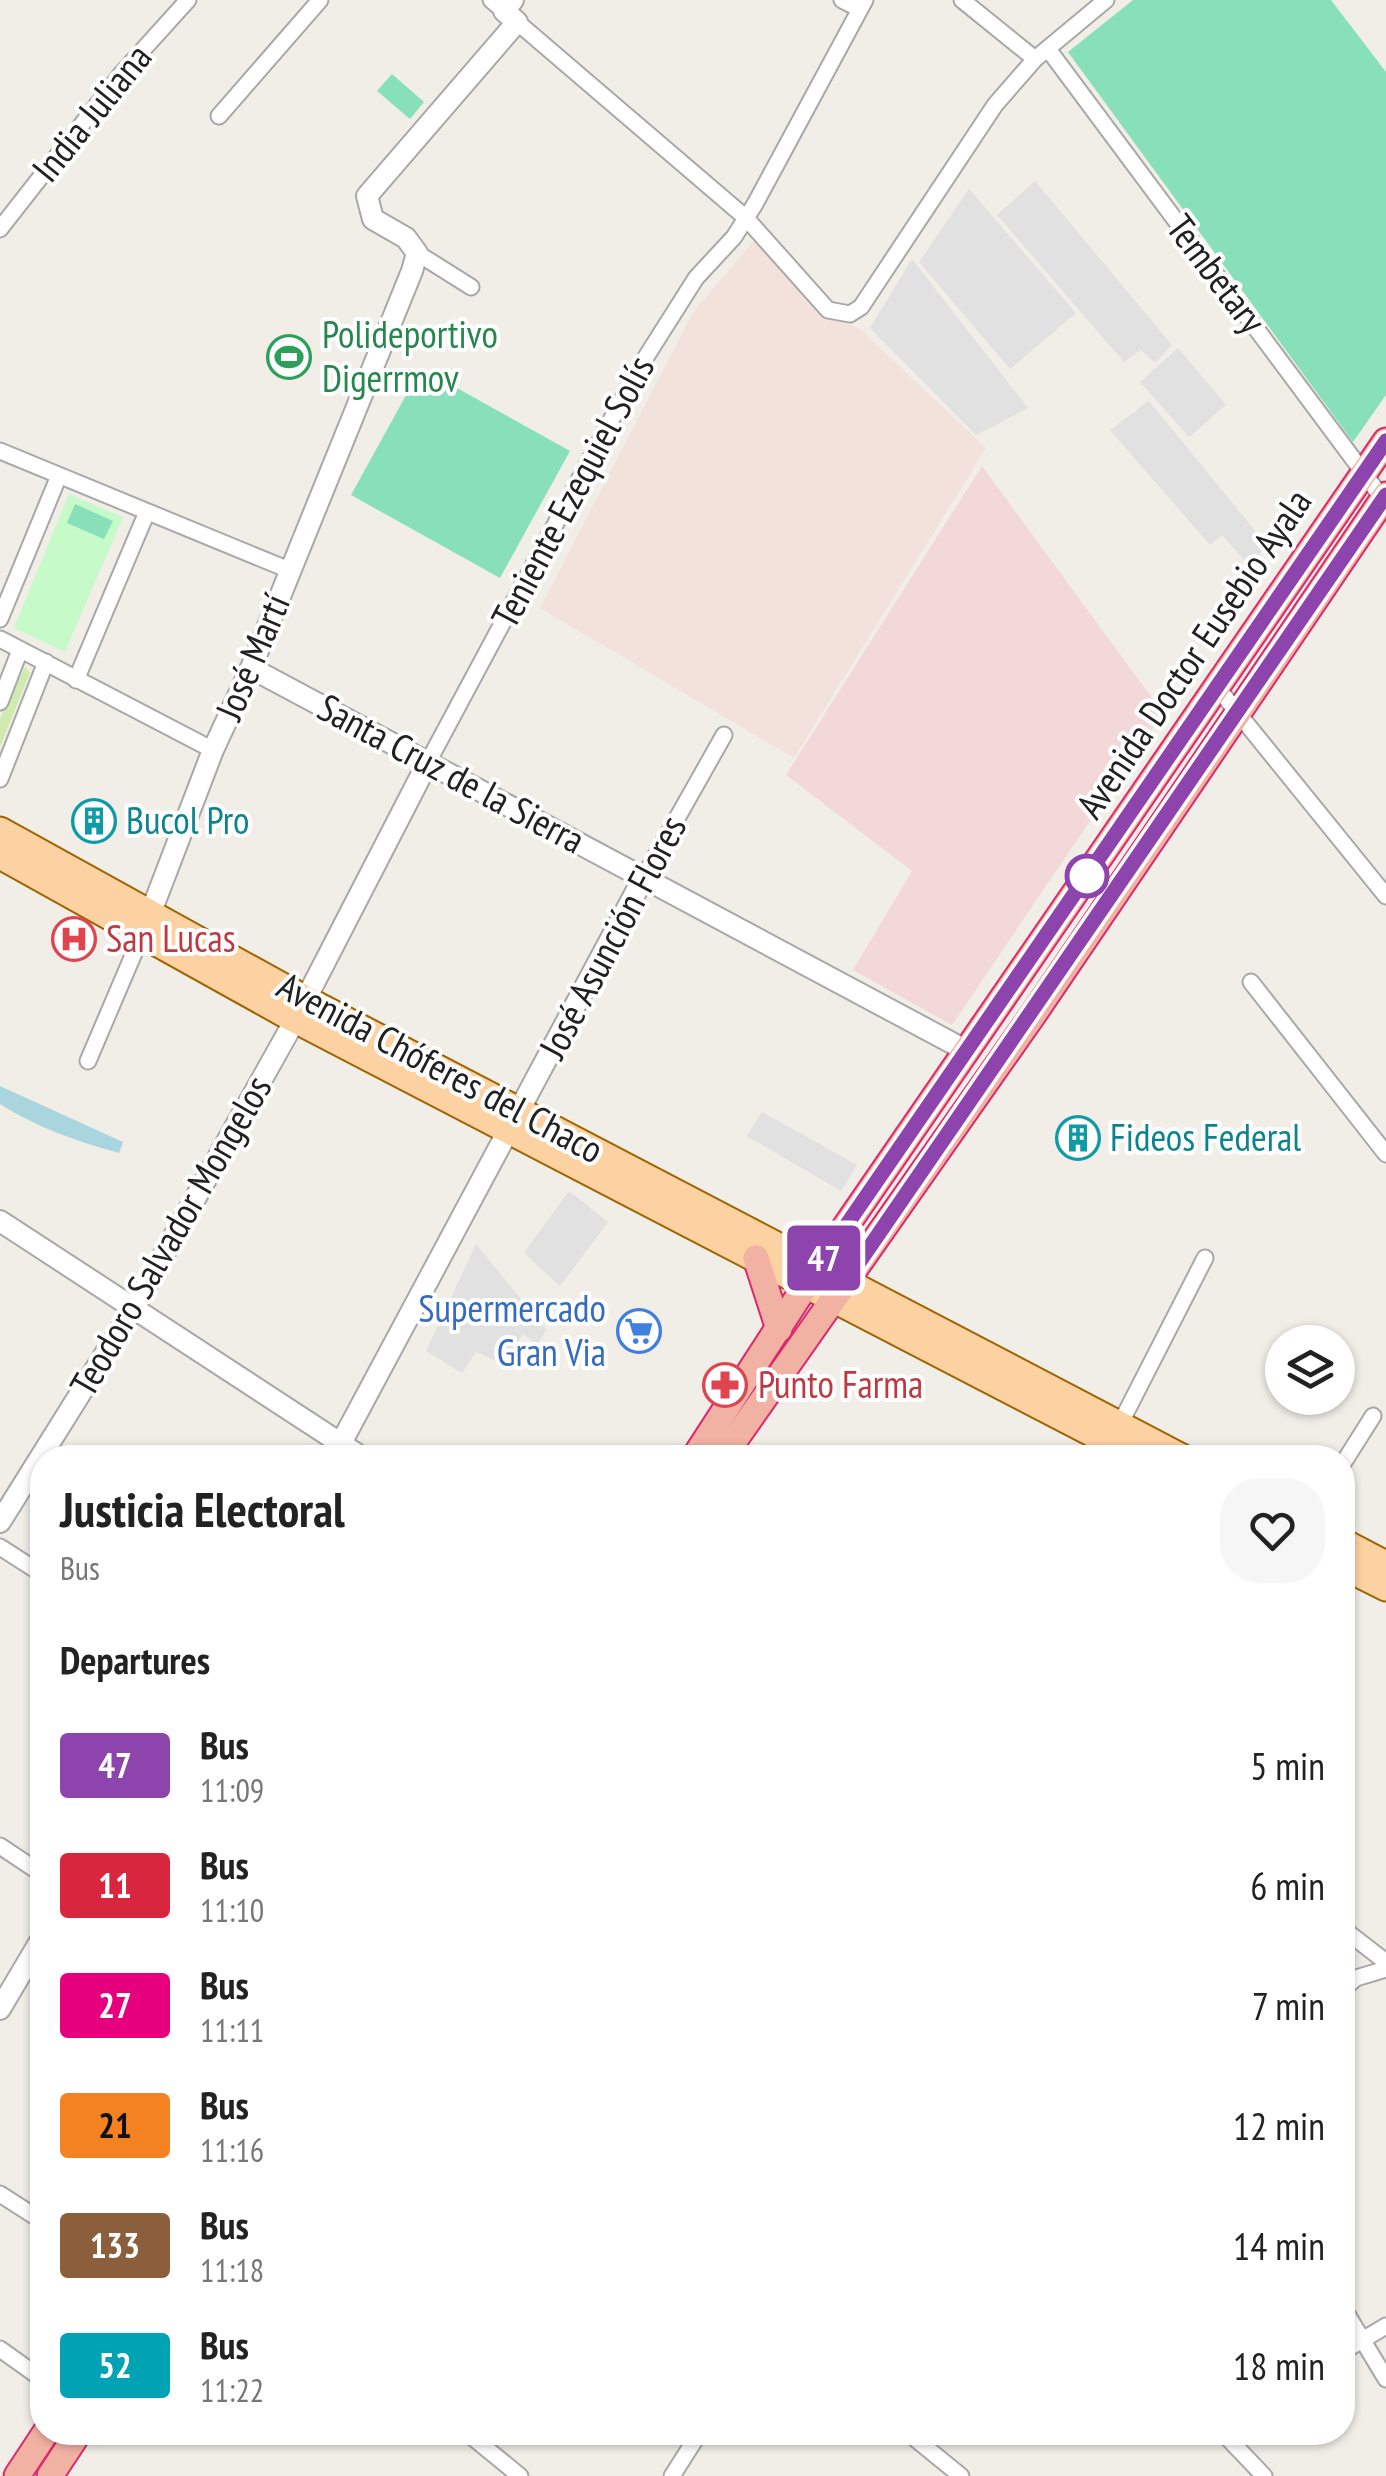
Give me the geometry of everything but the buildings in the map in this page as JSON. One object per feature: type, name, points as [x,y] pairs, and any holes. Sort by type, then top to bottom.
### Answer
[{"type":"highway","name":"Avenida Doctor Eusebio Ayala","points":[[730,1445],[967,1050],[1386,441]]},
{"type":"highway","name":"Avenida Doctor Eusebio Ayala","points":[[703,1445],[778,1330],[826,1281],[1144,852],[1384,497]]},
{"type":"highway","points":[[1118,831],[1144,852]]},
{"type":"highway","points":[[756,1258],[778,1330]]},
{"type":"highway","points":[[18,2476],[38,2445]]},
{"type":"highway","points":[[50,2476],[70,2445]]},
{"type":"main road","name":"Avenida Chóferes del Chaco","points":[[0,830],[147,923],[300,1009],[826,1281]]},
{"type":"main road","name":"Avenida Chóferes del Chaco","points":[[0,856],[147,923]]},
{"type":"main road","name":"Avenida Chóferes del Chaco","points":[[516,1121],[756,1258],[826,1281]]},
{"type":"main road","points":[[826,1281],[1116,1433],[1149,1445]]},
{"type":"main road","points":[[1116,1433],[1127,1445]]},
{"type":"main road","points":[[1355,1548],[1386,1564]]},
{"type":"main road","points":[[1355,1572],[1386,1588]]},
{"type":"street","name":"India Juliana","points":[[1,224],[122,73],[188,0]]},
{"type":"street","points":[[219,116],[320,0]]},
{"type":"street","points":[[842,0],[862,4]]},
{"type":"street","name":"Tembetary","points":[[962,0],[1042,54],[1384,497]]},
{"type":"street","points":[[472,287],[417,253],[406,238],[373,220],[367,196],[506,8],[746,218],[820,303],[837,314],[860,307],[994,105],[1042,54],[1106,0]]},
{"type":"street","name":"Teniente Ezequiel Solís","points":[[300,1009],[639,368],[696,278],[746,218],[862,4]]},
{"type":"street","name":"José Martí","points":[[88,1061],[417,253]]},
{"type":"street","points":[[0,451],[289,570]]},
{"type":"street","points":[[0,620],[58,478]]},
{"type":"street","points":[[76,680],[148,512]]},
{"type":"street","points":[[0,639],[213,750]]},
{"type":"street","points":[[0,702],[20,650]]},
{"type":"street","points":[[0,778],[46,662]]},
{"type":"street","name":"Santa Cruz de la Sierra","points":[[251,668],[967,1050]]},
{"type":"street","points":[[1216,686],[1386,896]]},
{"type":"street","name":"José Asunción Flores","points":[[340,1445],[724,734]]},
{"type":"street","points":[[1252,982],[1386,1154]]},
{"type":"street","name":"Teodoro Salvador Mongelos","points":[[48,1445],[135,1306],[300,1009]]},
{"type":"street","points":[[0,1221],[135,1306],[330,1445]]},
{"type":"street","points":[[1116,1433],[1205,1258]]},
{"type":"street","points":[[1355,1445],[1373,1416]]},
{"type":"street","name":"Teodoro Salvador Mongelos","points":[[0,1522],[30,1474]]},
{"type":"street","points":[[0,1547],[30,1566]]},
{"type":"street","points":[[0,1846],[30,1866]]},
{"type":"street","points":[[1355,1939],[1386,1966],[1355,1979]]},
{"type":"street","points":[[0,2009],[30,1958]]},
{"type":"street","points":[[0,2194],[30,2213]]},
{"type":"street","points":[[1355,2344],[1386,2326]]},
{"type":"street","points":[[1355,2328],[1386,2379]]},
{"type":"street","points":[[0,2349],[30,2370]]},
{"type":"street","points":[[482,2445],[520,2476]]},
{"type":"street","points":[[672,2476],[692,2445]]},
{"type":"street","points":[[923,2445],[961,2476]]},
{"type":"street","points":[[1234,2445],[1264,2476]]},
{"type":"shaded area","points":[[1035,181],[1172,345],[1155,363],[1141,350],[1124,362],[997,215]]},
{"type":"shaded area","points":[[969,189],[1076,313],[1010,369],[919,262]]},
{"type":"shaded area","points":[[757,237],[826,312],[860,329],[986,448],[794,758],[540,608],[692,314]]},
{"type":"shaded area","points":[[912,259],[1028,408],[976,435],[870,328]]},
{"type":"shaded area","points":[[1178,348],[1226,405],[1189,437],[1140,382]]},
{"type":"shaded area","points":[[1149,401],[1265,543],[1253,570],[1222,535],[1210,545],[1110,430]]},
{"type":"shaded area","points":[[982,466],[1163,713],[952,1025],[853,970],[912,871],[786,775]]},
{"type":"shaded area","points":[[762,1112],[857,1165],[841,1191],[747,1136]]},
{"type":"shaded area","points":[[569,1191],[608,1222],[560,1286],[524,1253]]},
{"type":"shaded area","points":[[476,1244],[546,1330],[537,1345],[523,1334],[504,1365],[476,1352],[462,1373],[426,1351]]},
{"type":"green space","points":[[1133,0],[1331,0],[1386,72],[1386,395],[1353,442],[1068,52]]},
{"type":"green space","points":[[392,74],[424,102],[410,119],[377,91]]},
{"type":"green space","points":[[421,368],[570,451],[500,578],[351,495]]},
{"type":"green space","points":[[69,494],[123,517],[65,652],[14,628]]},
{"type":"green space","points":[[75,504],[113,521],[104,539],[67,523]]},
{"type":"green space","points":[[25,667],[30,673],[0,747],[0,719]]},
{"type":"water","points":[[0,1086],[123,1142],[119,1153],[58,1133],[14,1113],[0,1104]]},
{"type":"bus line","name":"47","points":[[1386,441],[819,1265],[847,1280],[1033,1015],[1386,495]]},
{"type":"place","name":"Polideportivo Digerrmov","points":[[289,357]]},
{"type":"place","name":"Bucol Pro","points":[[94,821]]},
{"type":"place","name":"San Lucas","points":[[74,939]]},
{"type":"place","name":"Fideos Federal","points":[[1078,1138]]},
{"type":"place","name":"Supermercado Gran Via","points":[[639,1331]]},
{"type":"place","name":"Punto Farma","points":[[725,1385]]}]
